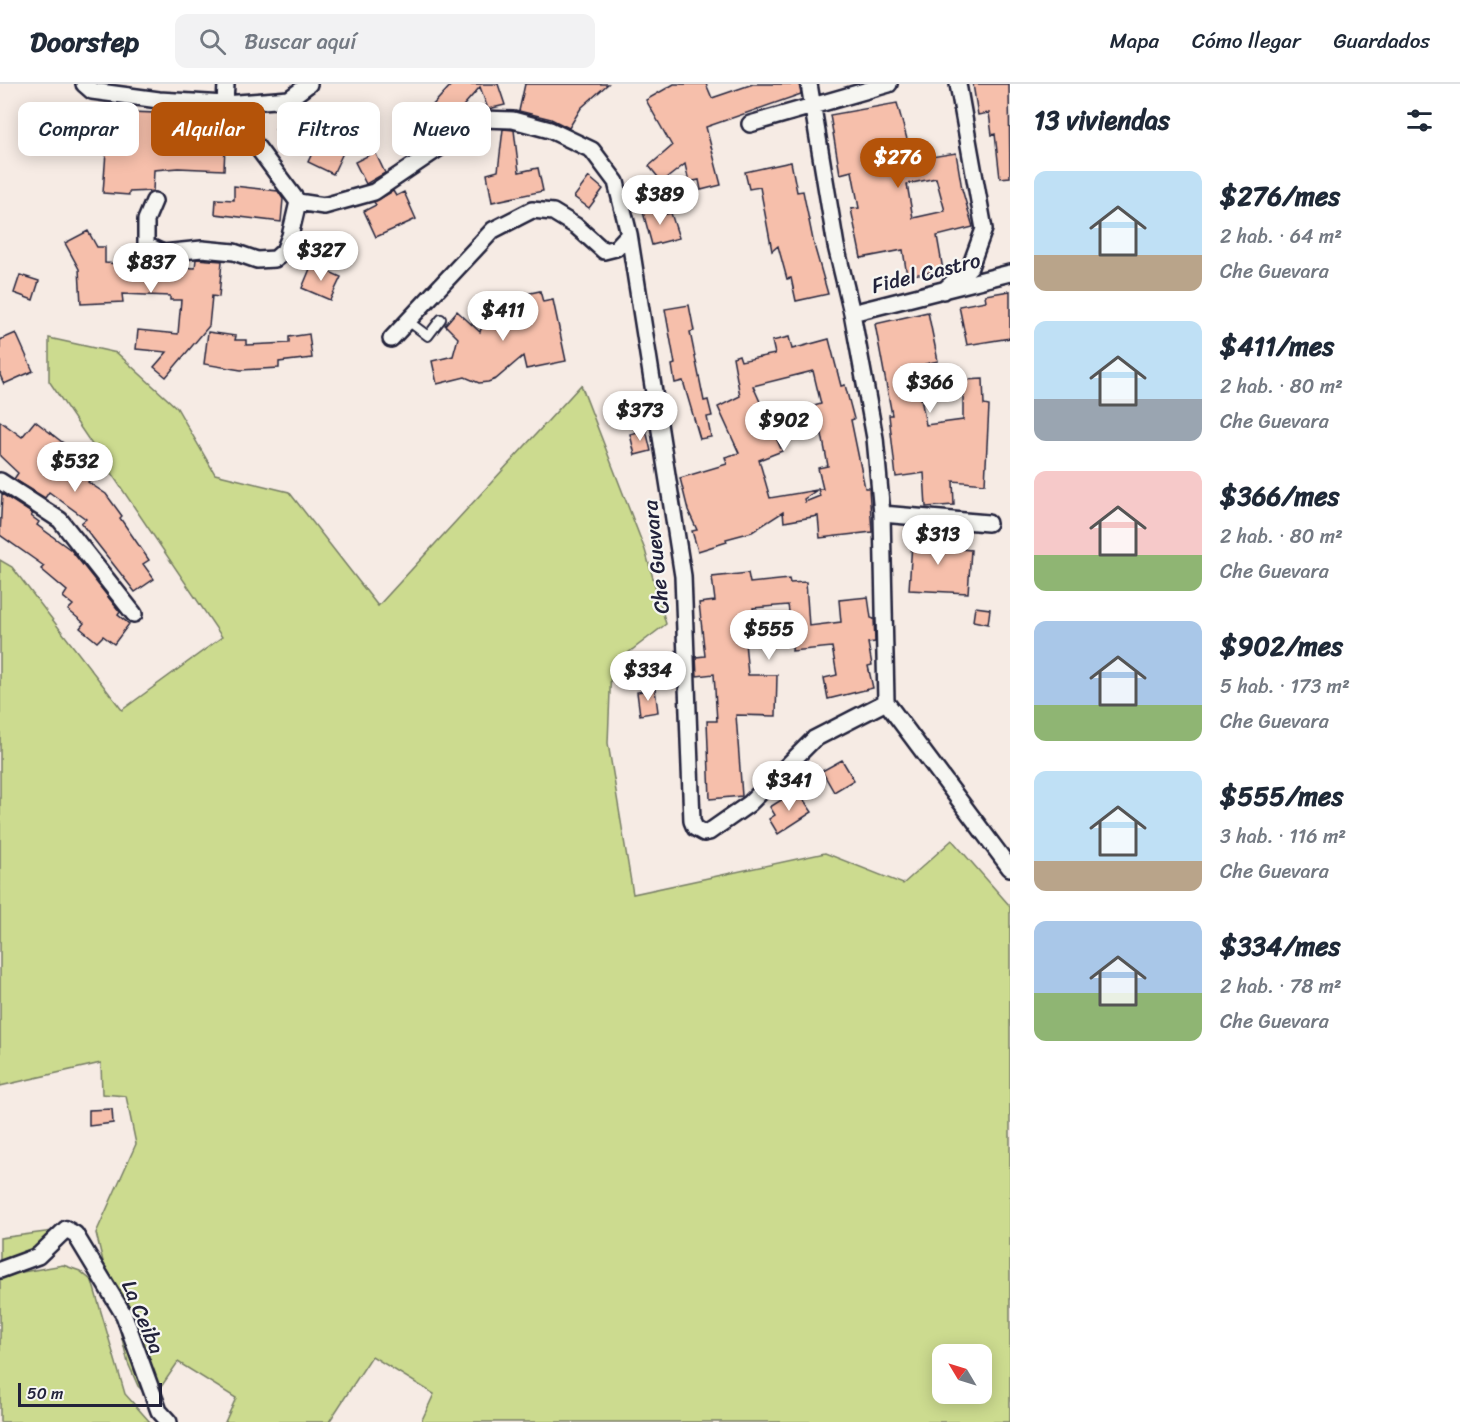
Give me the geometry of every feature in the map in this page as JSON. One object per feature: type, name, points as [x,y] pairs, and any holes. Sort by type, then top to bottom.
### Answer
[{"type":"street","points":[[84,84],[92,91],[148,99],[194,102]]},
{"type":"street","points":[[225,102],[226,84]]},
{"type":"street","points":[[251,102],[289,99],[309,84]]},
{"type":"street","points":[[809,84],[836,246],[852,313],[875,438],[882,514],[886,702],[1010,868]]},
{"type":"street","points":[[750,124],[889,84]]},
{"type":"street","points":[[943,291],[970,267],[984,229],[957,84]]},
{"type":"street","name":"Che Guevara","points":[[298,202],[324,206],[374,192],[482,120],[513,120],[550,130],[592,150],[616,182],[629,234],[683,576],[692,821],[695,828],[704,833],[709,832],[749,804],[814,739],[886,702]]},
{"type":"street","points":[[154,201],[147,220],[146,245],[163,253],[202,249],[234,252],[257,260],[275,259],[284,251],[298,202],[264,156]]},
{"type":"street","points":[[391,339],[493,230],[532,210],[553,212],[576,225],[604,251],[616,248],[629,234]]},
{"type":"street","name":"Fidel Castro","points":[[852,313],[1010,273]]},
{"type":"street","points":[[0,480],[60,520],[134,614]]},
{"type":"street","points":[[882,514],[988,524]]},
{"type":"street","name":"La Ceiba","points":[[0,1270],[38,1256],[63,1231],[71,1230],[90,1255],[124,1315],[159,1411],[169,1422]]},
{"type":"lane","points":[[408,321],[428,336],[441,319]]},
{"type":"green space","points":[[49,338],[117,353],[177,408],[215,474],[289,492],[378,606],[581,385],[645,550],[666,624],[611,666],[608,743],[633,894],[825,853],[903,884],[952,840],[1010,906],[1010,1422],[421,1422],[434,1394],[372,1356],[329,1422],[225,1422],[236,1398],[178,1362],[152,1400],[138,1386],[128,1363],[96,1233],[136,1144],[126,1096],[102,1094],[101,1063],[0,1086],[0,560],[12,567],[122,710],[222,637],[49,381]]},
{"type":"green space","points":[[53,1231],[60,1243],[52,1254],[0,1265],[0,1238]]},
{"type":"green space","points":[[63,1265],[80,1271],[92,1281],[125,1394],[150,1422],[0,1422],[0,1276]]},
{"type":"building","points":[[452,84],[498,84],[505,105],[491,108],[491,102],[485,102],[480,87],[467,102],[436,102]]},
{"type":"building","points":[[525,84],[608,84],[581,108],[569,128],[551,119],[519,111]]},
{"type":"building","points":[[674,84],[706,84],[712,98],[753,84],[799,84],[801,94],[706,127],[721,185],[701,190],[699,180],[689,182],[685,164],[662,182],[649,166],[672,146],[646,100]]},
{"type":"building","points":[[973,84],[1009,84],[1010,177],[1000,178],[995,134],[992,135],[989,113],[978,115]]},
{"type":"building","points":[[897,103],[910,150],[917,148],[919,159],[956,153],[962,189],[973,227],[937,236],[943,270],[907,276],[903,250],[861,258],[851,209],[859,208],[852,171],[840,174],[830,115]],"holes":[[[936,178],[945,211],[913,218],[907,184]]]},
{"type":"building","points":[[139,112],[151,113],[151,156],[225,156],[224,170],[178,168],[154,170],[153,191],[129,192],[129,195],[103,193],[106,156],[139,156]]},
{"type":"building","points":[[503,129],[514,130],[519,172],[538,168],[543,191],[492,202],[487,174],[498,171]]},
{"type":"building","points":[[311,156],[341,156],[333,174],[308,162]]},
{"type":"building","points":[[367,156],[377,156],[385,173],[366,184],[355,162]]},
{"type":"building","points":[[791,162],[797,192],[803,191],[814,245],[828,294],[796,301],[791,278],[787,279],[778,246],[772,251],[760,187],[749,189],[745,172]]},
{"type":"building","points":[[589,177],[603,189],[589,208],[574,197]]},
{"type":"building","points":[[234,186],[278,191],[283,199],[281,222],[215,214],[216,199],[234,200]]},
{"type":"building","points":[[393,191],[396,196],[404,192],[416,219],[376,237],[364,211],[376,205],[374,202]]},
{"type":"building","points":[[664,206],[666,214],[671,213],[679,238],[652,245],[643,212]]},
{"type":"building","points":[[88,231],[97,247],[105,247],[105,263],[195,268],[196,259],[222,261],[219,297],[212,296],[209,326],[166,377],[154,367],[167,352],[136,349],[138,330],[178,334],[181,300],[170,300],[170,296],[122,294],[123,302],[81,304],[79,269],[65,243]]},
{"type":"building","points":[[312,264],[341,277],[330,300],[302,288]]},
{"type":"building","points":[[20,275],[39,281],[33,300],[14,293]]},
{"type":"building","points":[[540,291],[543,302],[553,300],[566,361],[526,369],[523,356],[496,379],[488,382],[479,383],[465,377],[437,384],[432,361],[453,356],[458,338],[445,325],[457,311],[480,332],[489,305],[526,318],[521,295]]},
{"type":"building","points":[[1010,291],[1010,338],[967,345],[959,306],[986,301],[985,295]]},
{"type":"building","points":[[689,305],[694,331],[690,332],[704,401],[708,400],[712,416],[707,417],[711,437],[700,439],[683,381],[675,383],[672,365],[675,364],[665,309]]},
{"type":"building","points":[[928,312],[938,361],[925,364],[930,392],[920,393],[926,425],[963,420],[963,380],[983,379],[984,405],[989,406],[985,484],[953,481],[954,505],[926,507],[924,473],[896,477],[889,415],[892,415],[875,324]]},
{"type":"building","points":[[208,332],[236,336],[235,340],[246,340],[246,345],[289,343],[289,337],[309,334],[312,358],[279,362],[279,368],[241,370],[204,364]]},
{"type":"building","points":[[16,333],[33,371],[4,384],[0,375],[0,340]]},
{"type":"building","points":[[789,337],[792,349],[829,339],[841,386],[845,385],[854,419],[851,420],[865,488],[869,488],[872,532],[820,538],[818,516],[784,522],[783,512],[752,532],[726,539],[727,542],[698,551],[692,531],[697,530],[688,510],[680,478],[727,464],[725,457],[739,453],[718,407],[740,396],[733,357],[739,355],[741,361],[775,354],[772,341]],"holes":[[[813,371],[821,404],[794,412],[801,435],[821,429],[828,466],[818,468],[823,489],[818,489],[820,496],[805,502],[804,499],[817,490],[770,498],[759,460],[782,451],[753,386]]]},
{"type":"building","points":[[0,421],[22,437],[35,421],[80,456],[88,447],[105,461],[88,482],[106,494],[122,516],[120,518],[149,560],[143,564],[154,579],[135,592],[81,523],[86,519],[49,492],[45,498],[14,479],[18,473],[0,456]]},
{"type":"building","points":[[646,430],[651,451],[635,455],[630,434]]},
{"type":"building","points":[[2,494],[33,514],[31,516],[39,522],[37,525],[71,550],[120,612],[118,615],[129,624],[114,644],[103,636],[97,642],[80,628],[84,623],[68,610],[73,605],[63,597],[67,591],[41,569],[44,566],[0,535]]},
{"type":"building","points":[[913,527],[928,529],[926,546],[971,550],[968,593],[909,590]]},
{"type":"building","points":[[748,573],[750,583],[789,579],[790,583],[806,582],[809,626],[841,622],[839,600],[868,597],[871,618],[874,619],[875,642],[868,643],[872,665],[868,666],[873,688],[828,699],[824,678],[837,675],[832,647],[792,651],[795,618],[790,618],[788,605],[753,608],[756,629],[744,631],[748,675],[777,675],[776,716],[736,715],[742,796],[710,799],[707,721],[717,721],[714,674],[697,676],[696,657],[705,656],[699,603],[715,601],[712,577]]},
{"type":"building","points":[[975,607],[990,609],[988,624],[973,621]]},
{"type":"building","points":[[655,689],[658,712],[640,715],[637,692]]},
{"type":"building","points":[[842,760],[854,780],[834,792],[822,771]]},
{"type":"building","points":[[797,790],[812,812],[778,834],[769,819],[775,815],[770,807]]},
{"type":"building","points":[[112,1109],[113,1123],[89,1126],[89,1110]]}]
